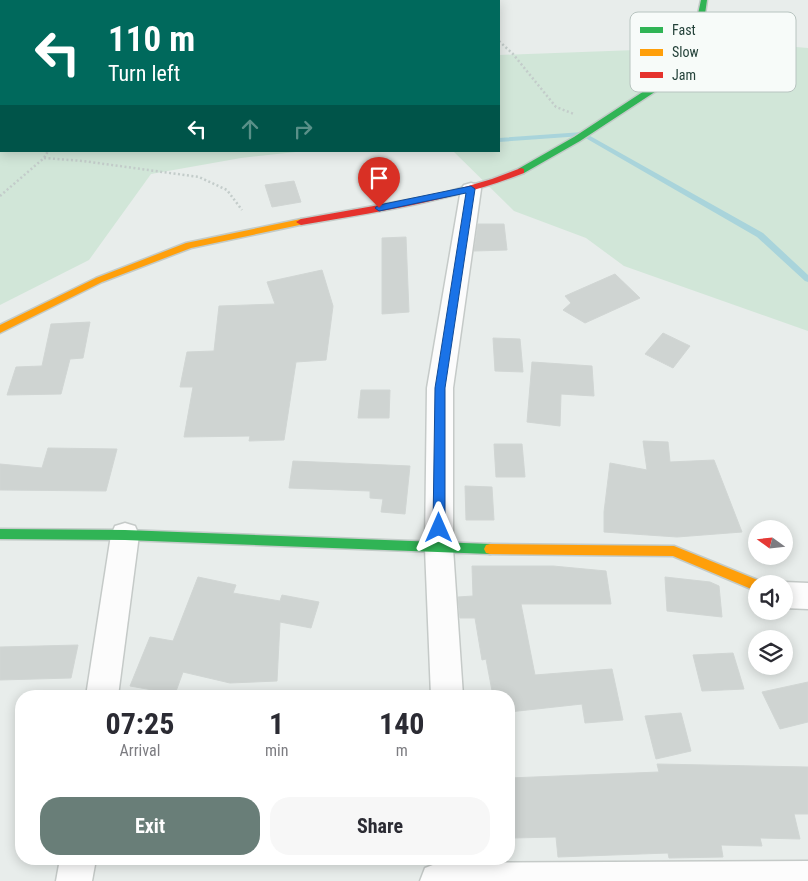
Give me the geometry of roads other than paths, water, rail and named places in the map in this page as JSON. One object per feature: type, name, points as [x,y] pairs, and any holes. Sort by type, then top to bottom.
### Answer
[{"type":"street","points":[[0,329],[99,280],[189,246],[256,230],[414,202],[471,189],[520,172],[577,139],[648,92]]},
{"type":"street","points":[[448,690],[439,548],[440,388],[471,189]]},
{"type":"street","points":[[0,534],[125,535],[439,548],[674,551],[748,582]]},
{"type":"street","points":[[103,690],[125,535]]},
{"type":"street","points":[[793,595],[808,596]]},
{"type":"street","points":[[74,881],[77,865]]},
{"type":"street","points":[[451,873],[806,880]]},
{"type":"waterway","points":[[500,140],[583,134],[760,235],[808,279]]}]
